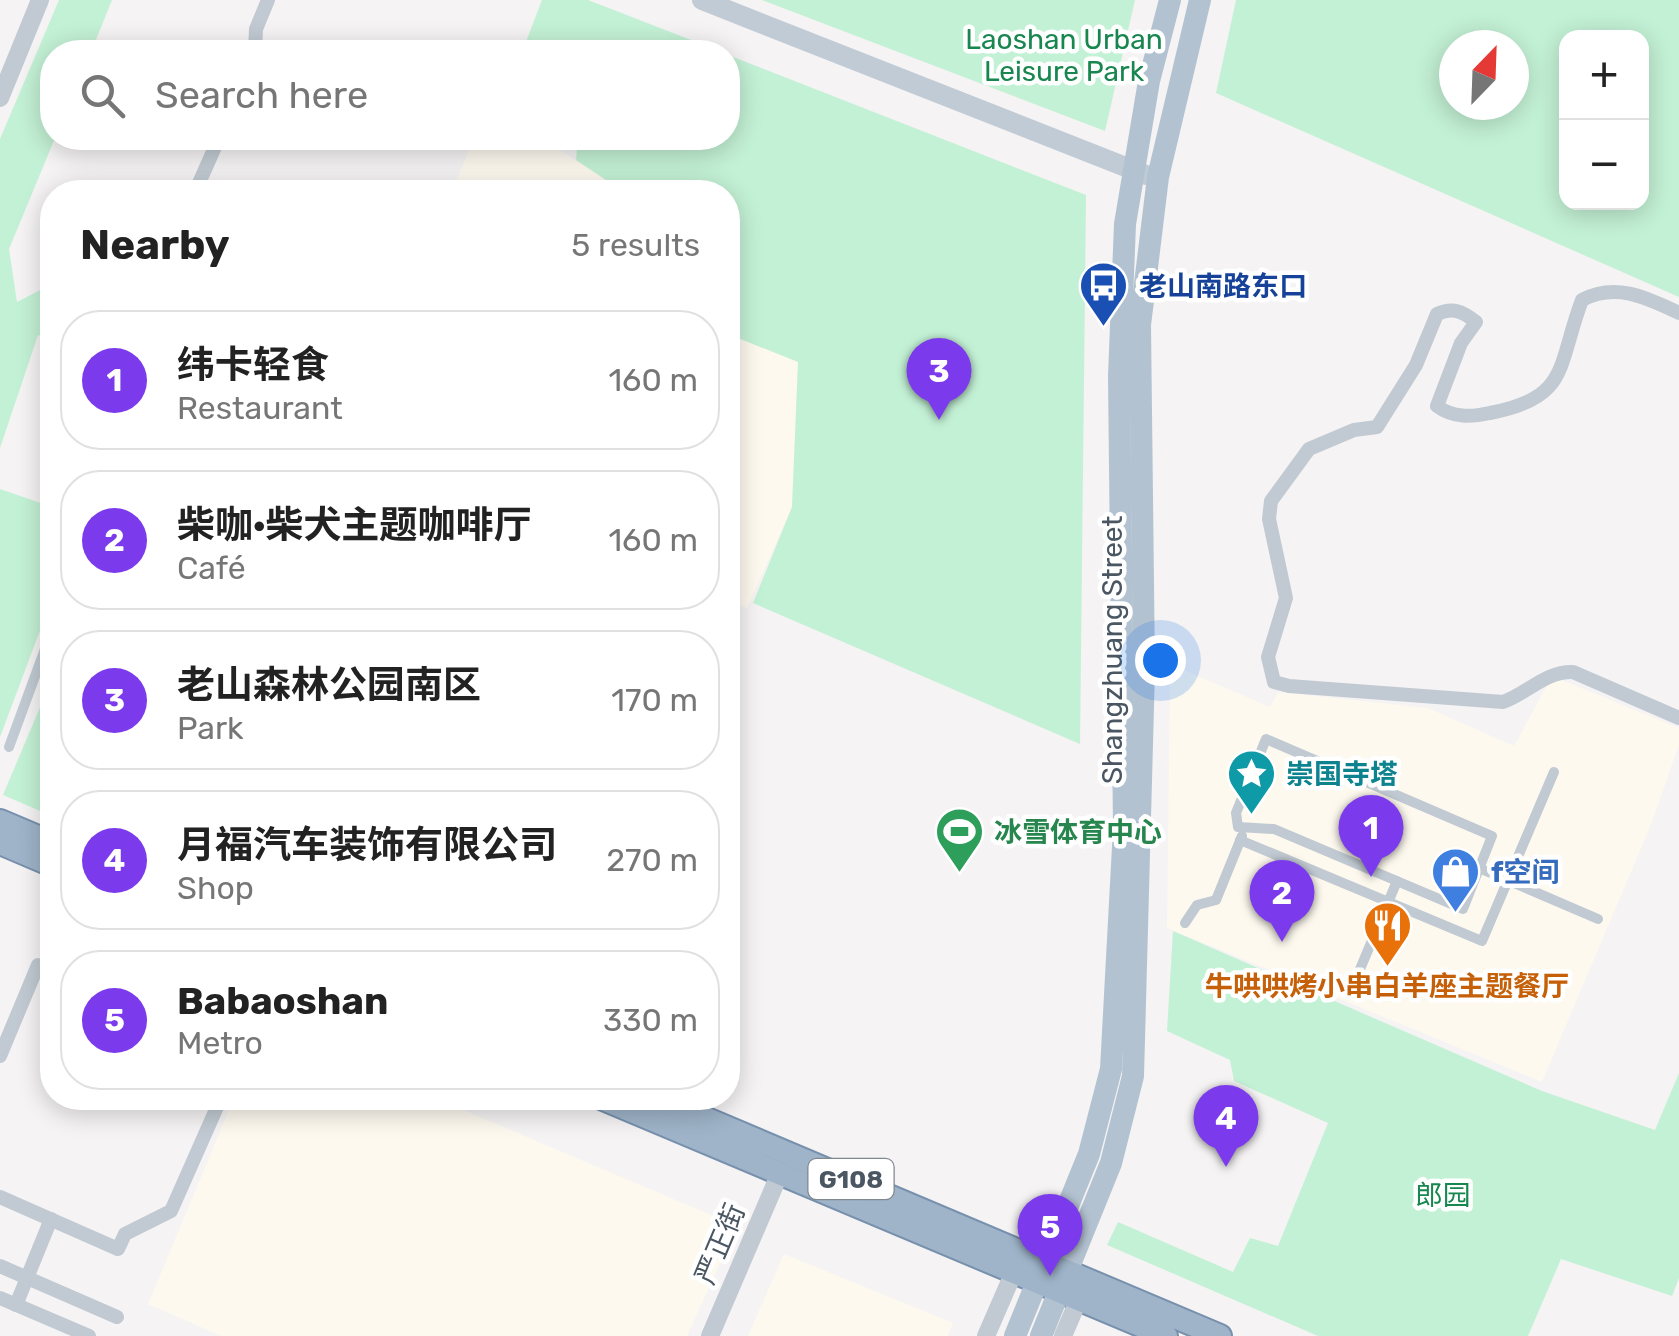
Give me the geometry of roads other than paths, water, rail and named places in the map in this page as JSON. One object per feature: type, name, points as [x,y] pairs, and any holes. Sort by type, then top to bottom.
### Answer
[{"type":"highway","points":[[3,838],[40,842]]},
{"type":"highway","points":[[3,838],[40,859]]},
{"type":"highway","name":"G108","points":[[630,1110],[1068,1298],[1166,1336]]},
{"type":"highway","name":"G108","points":[[685,1110],[1220,1336]]},
{"type":"main road","points":[[702,0],[1132,172],[1158,177]]},
{"type":"main road","name":"Shangzhuang Street","points":[[1015,1336],[1095,1136],[1112,1069],[1124,828],[1119,376],[1124,224],[1170,0]]},
{"type":"main road","name":"Shangzhuang Street","points":[[1041,1336],[1068,1298],[1069,1272],[1123,1124],[1138,1026],[1144,670],[1138,372],[1142,286],[1158,177],[1200,0]]},
{"type":"street","points":[[0,98],[40,0]]},
{"type":"street","points":[[255,40],[268,0]]},
{"type":"street","points":[[200,180],[213,150]]},
{"type":"street","points":[[1679,313],[1633,294],[1596,292],[1582,300],[1551,388],[1540,400],[1477,416],[1457,416],[1437,406],[1461,343],[1476,322],[1460,311],[1448,309],[1437,314],[1416,365],[1377,427],[1354,430],[1310,449],[1271,502],[1272,534],[1286,598],[1268,657],[1274,682],[1289,686],[1503,702],[1556,672],[1573,672],[1679,718]]},
{"type":"street","points":[[8,748],[40,662]]},
{"type":"street","points":[[1242,835],[1274,829],[1463,909],[1492,836],[1266,739],[1236,813],[1242,835],[1482,941],[1554,772]]},
{"type":"street","points":[[1185,923],[1197,905],[1216,900],[1242,835]]},
{"type":"street","points":[[1479,868],[1598,919]]},
{"type":"street","points":[[1350,993],[1397,881]]},
{"type":"street","points":[[0,1056],[40,965]]},
{"type":"street","points":[[0,1197],[118,1249],[125,1234],[171,1211],[216,1110]]},
{"type":"street","name":"严正街","points":[[710,1336],[780,1173]]},
{"type":"street","points":[[16,1305],[51,1220]]},
{"type":"street","points":[[986,1336],[1013,1274],[1046,1262]]},
{"type":"street","points":[[0,1266],[116,1317]]},
{"type":"street","points":[[0,1298],[89,1336]]},
{"type":"street","points":[[1063,1336],[1068,1298]]},
{"type":"place","name":"老山南路东口","points":[[1104,328]]},
{"type":"place","name":"老山森林公园南区","points":[[939,420]]},
{"type":"place","name":"崇国寺塔","points":[[1251,816]]},
{"type":"place","name":"冰雪体育中心","points":[[959,874]]},
{"type":"place","name":"纬卡轻食","points":[[1371,877]]},
{"type":"place","name":"f空间","points":[[1456,914]]},
{"type":"place","name":"柴咖·柴犬主题咖啡厅","points":[[1282,942]]},
{"type":"place","name":"牛哄哄烤小串白羊座主题餐厅","points":[[1387,968]]},
{"type":"place","name":"月福汽车装饰有限公司","points":[[1226,1167]]},
{"type":"place","name":"Babaoshan","points":[[1050,1276]]},
{"type":"park label","name":"Laoshan Urban Leisure Park","points":[[1064,55]]},
{"type":"park label","name":"郎园","points":[[1443,1195]]}]
